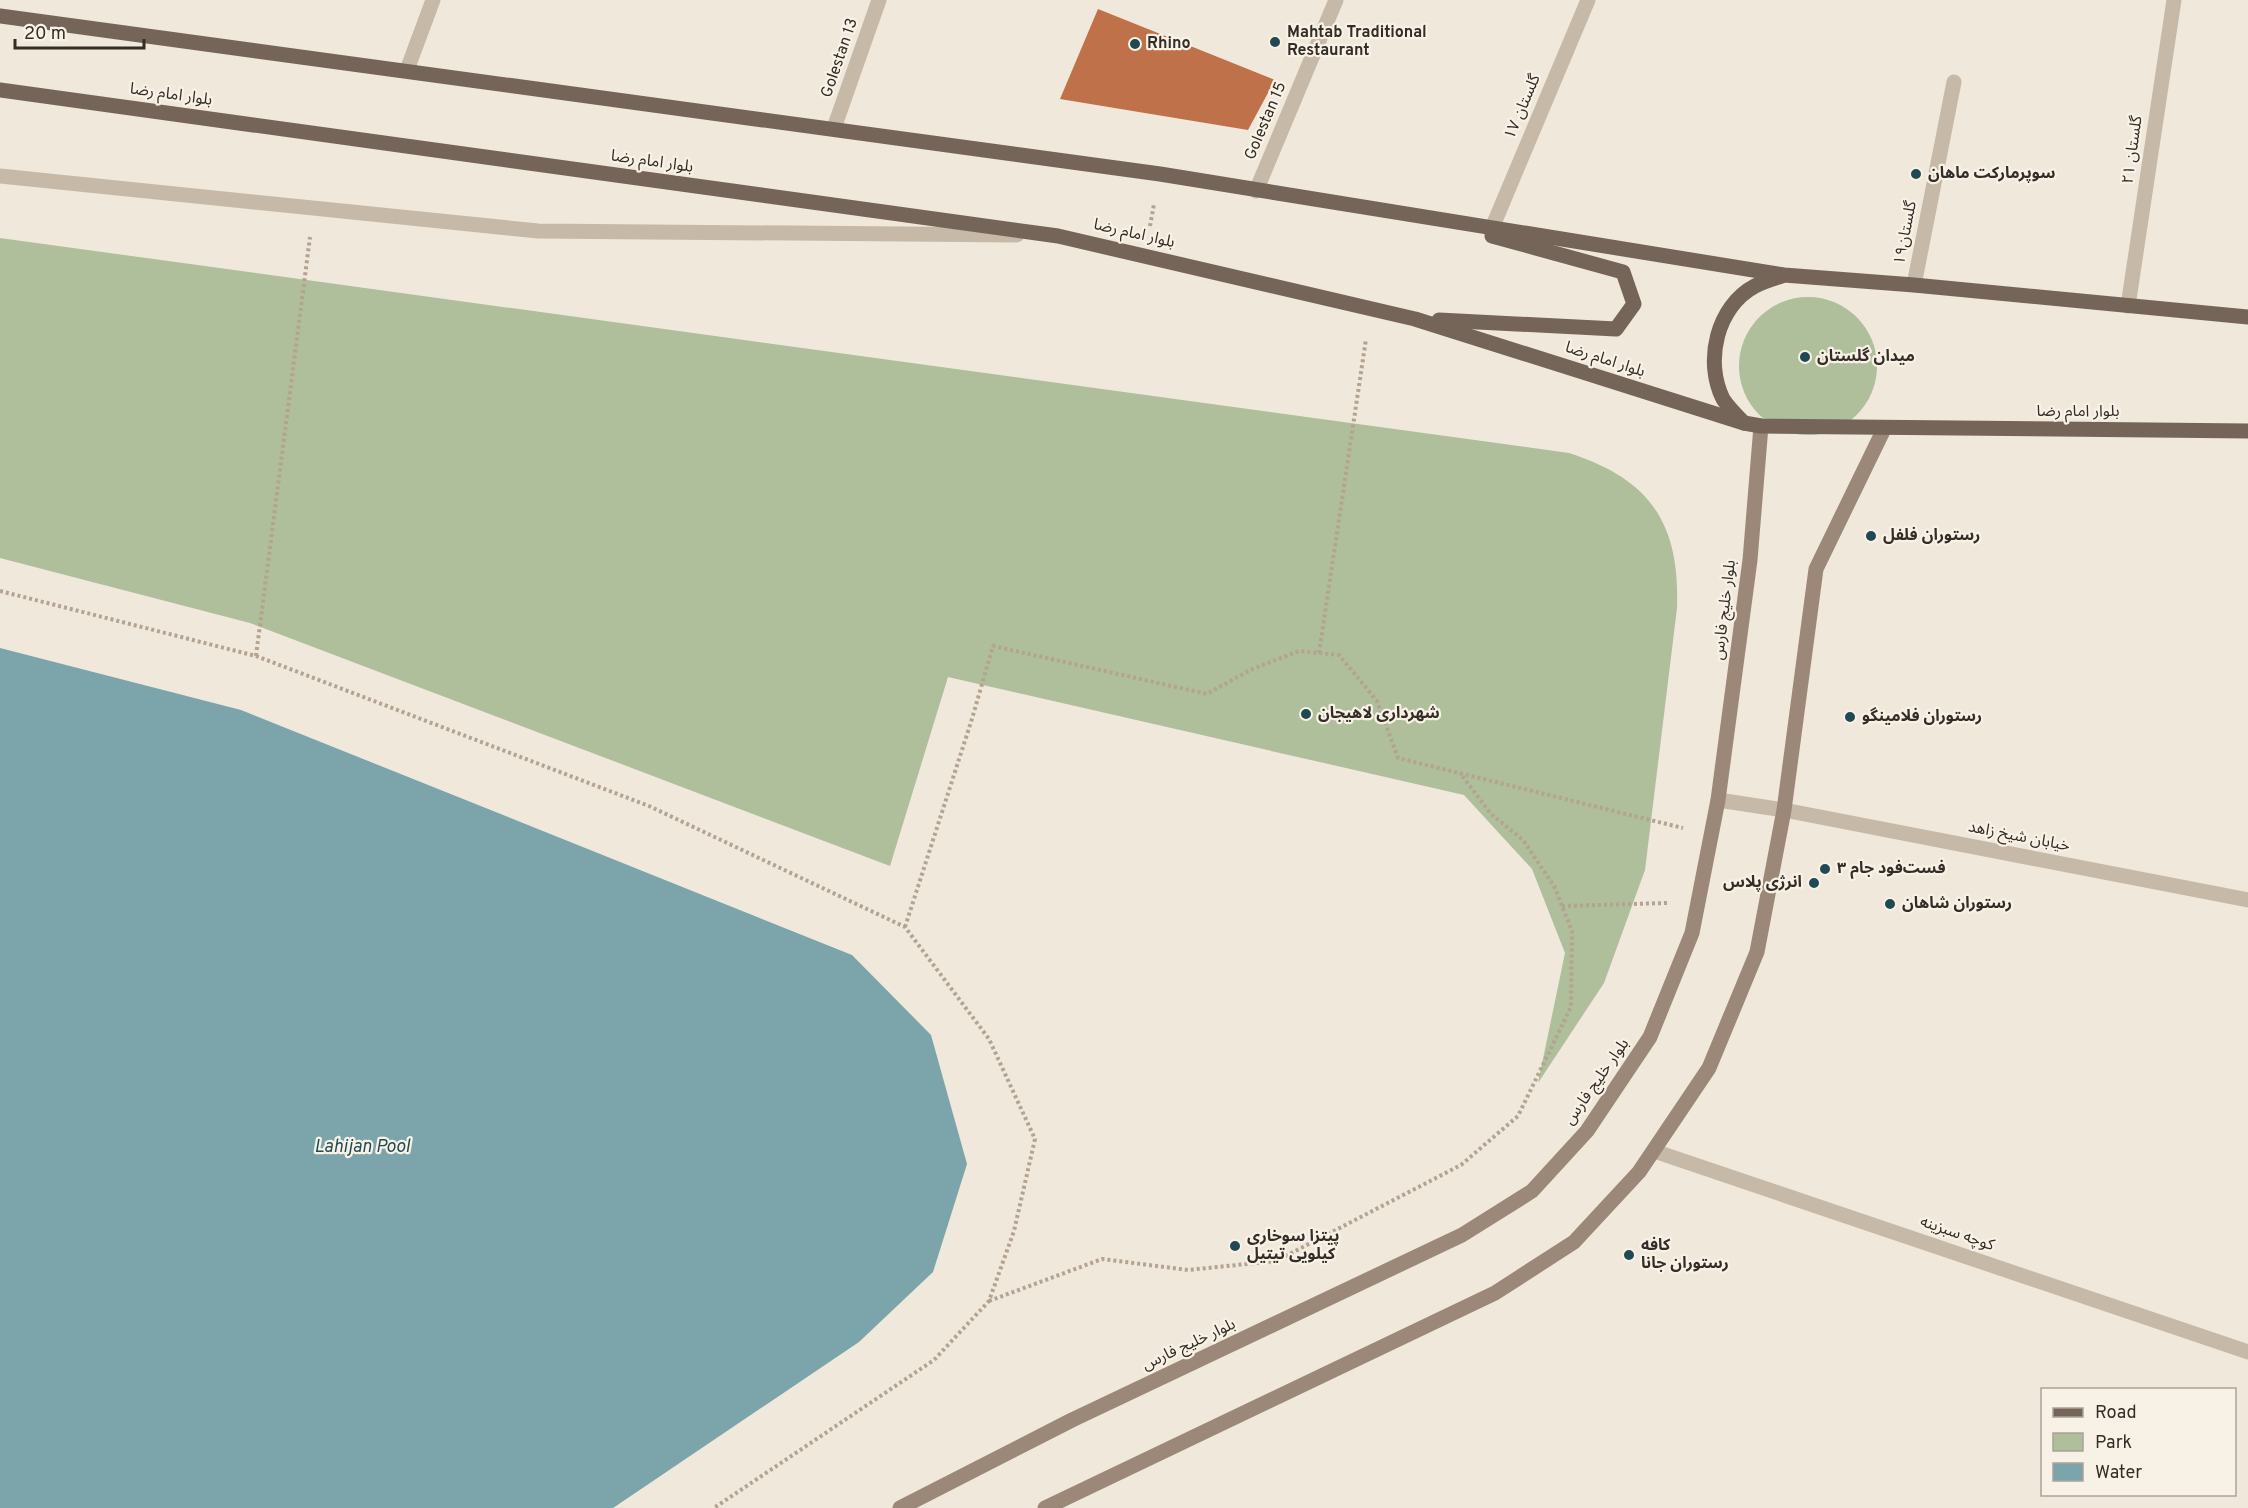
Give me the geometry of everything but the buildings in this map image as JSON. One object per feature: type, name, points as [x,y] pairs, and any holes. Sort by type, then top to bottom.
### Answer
[{"type":"main road","points":[[0,16],[1160,174],[1784,275],[2248,317]]},
{"type":"main road","name":"بلوار امام رضا","points":[[0,90],[1058,236],[1415,319],[1744,423],[1761,426],[2248,431]]},
{"type":"main road","points":[[1406,213],[1623,272],[1634,304],[1616,329],[1415,319]]},
{"type":"main road","points":[[1744,423],[1723,399],[1714,368],[1716,336],[1730,308],[1754,286],[1784,275]]},
{"type":"main road","name":"بلوار خلیج فارس","points":[[900,1508],[1072,1420],[1462,1235],[1532,1191],[1587,1131],[1650,1037],[1692,933],[1718,800],[1750,560],[1761,426]]},
{"type":"main road","points":[[1045,1508],[1495,1293],[1574,1242],[1640,1172],[1709,1068],[1757,952],[1784,810],[1816,569],[1884,429]]},
{"type":"street","points":[[407,70],[433,0]]},
{"type":"street","name":"Golestan 13","points":[[834,128],[879,0]]},
{"type":"street","name":"Golestan 15","points":[[1256,190],[1336,0]]},
{"type":"street","name":"گلستان ۱۷","points":[[1492,228],[1588,0]]},
{"type":"street","name":"گلستان ۲۱","points":[[2128,306],[2174,0]]},
{"type":"street","name":"گلستان۱۹","points":[[1914,285],[1954,82]]},
{"type":"street","points":[[0,176],[538,231],[1058,236]]},
{"type":"street","name":"خیابان شیخ زاهد","points":[[1718,800],[1784,810],[2248,900]]},
{"type":"street","name":"کوچه سبزینه","points":[[1654,1151],[2248,1352]]},
{"type":"path","points":[[1144,255],[1160,174]]},
{"type":"path","points":[[256,656],[314,208]]},
{"type":"path","points":[[1319,653],[1370,308]]},
{"type":"path","points":[[0,591],[256,656],[649,806],[905,927],[989,1039],[1035,1139],[1014,1231],[989,1301],[934,1360],[714,1508]]},
{"type":"path","points":[[905,927],[993,646],[1207,694],[1250,670],[1299,651],[1339,655],[1377,701],[1398,758],[1711,835]]},
{"type":"path","points":[[989,1301],[1102,1259],[1188,1270],[1276,1261],[1461,1164],[1518,1116],[1571,1007],[1572,931],[1554,886],[1523,840],[1491,814],[1460,773]]},
{"type":"path","points":[[1562,906],[1698,902]]},
{"type":"green space","points":[[0,238],[1569,453],[1597,464],[1620,476],[1640,491],[1654,508],[1666,528],[1677,578],[1677,608],[1645,870],[1604,983],[1538,1083],[1565,953],[1532,869],[1464,795],[948,677],[890,866],[250,623],[0,558]]},
{"type":"green space","points":[[1808,297],[1834,302],[1857,317],[1872,340],[1877,366],[1872,392],[1857,415],[1834,430],[1808,435],[1782,430],[1759,415],[1744,392],[1739,366],[1744,340],[1759,317],[1782,302]]},
{"type":"water","name":"Lahijan Pool","points":[[0,648],[241,710],[852,955],[931,1035],[967,1164],[933,1272],[859,1342],[613,1508],[0,1508]]},
{"type":"place","name":"Mahtab Traditional Restaurant","points":[[1275,42]]},
{"type":"place","name":"Rhino","points":[[1135,44]]},
{"type":"place","name":"سوپرمارکت ماهان","points":[[1916,174]]},
{"type":"place","name":"میدان گلستان","points":[[1805,357]]},
{"type":"place","name":"رستوران فلفل","points":[[1871,536]]},
{"type":"place","name":"شهرداری لاهیجان","points":[[1306,714]]},
{"type":"place","name":"رستوران فلامینگو","points":[[1850,717]]},
{"type":"place","name":"فست‌فود جام ۳","points":[[1825,869]]},
{"type":"place","name":"انرژی پلاس","points":[[1814,883]]},
{"type":"place","name":"رستوران‌ شاهان","points":[[1890,904]]},
{"type":"place","name":"پیتزا سوخاری کیلویی تیتیل","points":[[1235,1246]]},
{"type":"place","name":"کافه رستوران جانا","points":[[1629,1255]]}]
